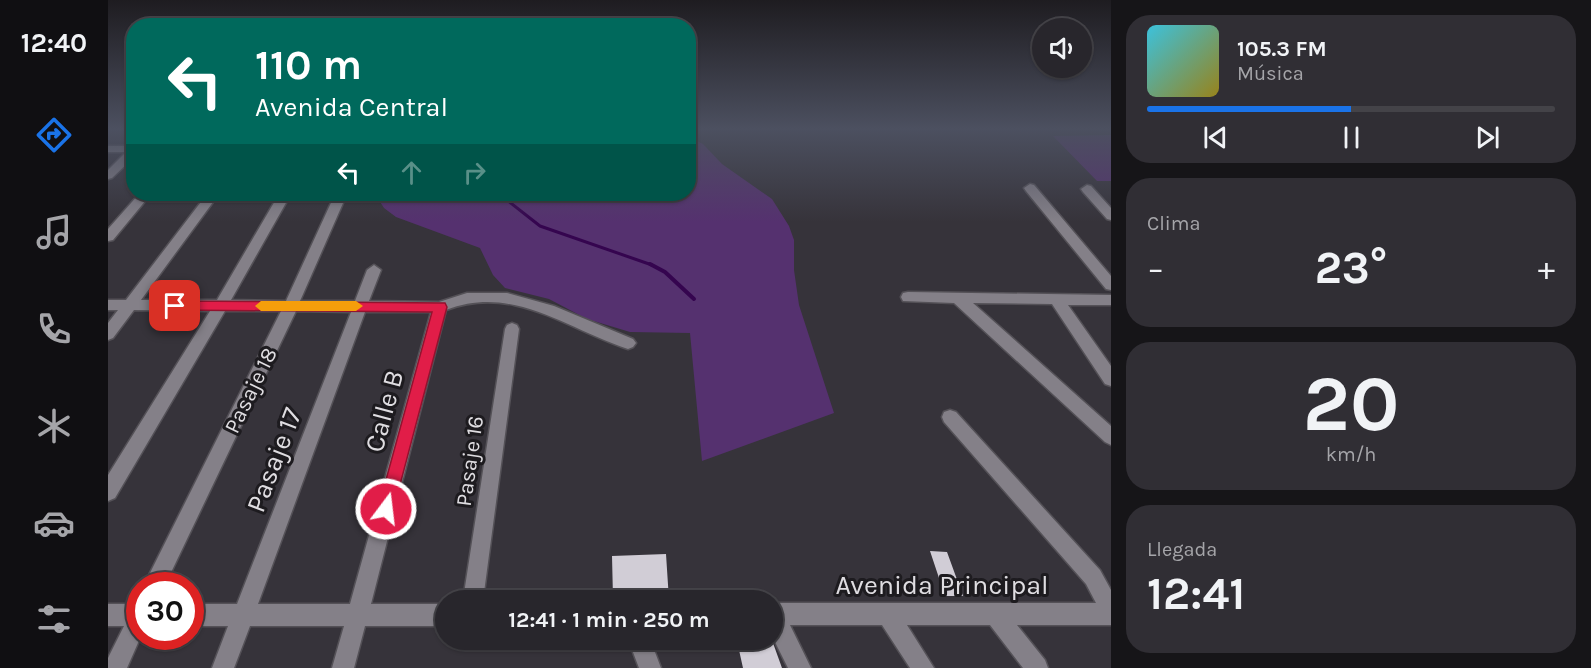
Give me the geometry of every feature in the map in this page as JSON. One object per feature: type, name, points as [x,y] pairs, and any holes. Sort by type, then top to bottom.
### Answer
[{"type":"street","points":[[108,176],[124,159]]},
{"type":"street","points":[[1030,188],[1111,285]]},
{"type":"street","points":[[1087,189],[1111,216]]},
{"type":"street","points":[[108,237],[139,201]]},
{"type":"street","points":[[108,334],[208,201]]},
{"type":"street","points":[[108,492],[221,306],[281,201]]},
{"type":"street","name":"Pasaje 18","points":[[160,572],[291,306],[338,201]]},
{"type":"street","name":"Pasaje 17","points":[[223,668],[375,270]]},
{"type":"street","points":[[108,305],[440,307],[467,298],[493,297],[520,301],[628,343]]},
{"type":"street","points":[[908,297],[1111,300]]},
{"type":"street","points":[[958,298],[1111,437]]},
{"type":"street","points":[[1056,299],[1111,379]]},
{"type":"street","name":"Calle B","points":[[343,668],[440,307]]},
{"type":"street","name":"Pasaje 16","points":[[474,590],[512,329]]},
{"type":"street","points":[[950,417],[1093,577],[1111,613]]},
{"type":"street","name":"Avenida Principal","points":[[783,614],[1111,613]]},
{"type":"street","points":[[888,614],[923,668]]},
{"type":"street","points":[[995,614],[1036,668]]},
{"type":"street","points":[[108,615],[126,615]]},
{"type":"street","points":[[204,615],[435,615]]},
{"type":"street","points":[[783,634],[800,668]]},
{"type":"street","points":[[115,668],[126,645]]},
{"type":"street","points":[[643,650],[650,668]]},
{"type":"shaded area","points":[[696,159],[717,159],[772,199],[789,226],[794,240],[794,270],[799,305],[834,413],[702,461],[690,333],[630,332],[587,319],[549,299],[505,288],[493,275],[480,248],[396,217],[384,208],[380,201],[696,201]]},
{"type":"shaded area","points":[[1076,159],[1111,159],[1111,181],[1097,181]]},
{"type":"building","points":[[930,551],[947,552],[963,596],[945,596]]},
{"type":"building","points":[[666,554],[668,590],[613,590],[612,556]]},
{"type":"building","points":[[739,650],[776,650],[782,668],[743,668]]},
{"type":"waterway","points":[[508,201],[540,226],[652,265]]},
{"type":"waterway","points":[[652,265],[665,272],[694,299]]},
{"type":"slow traffic","points":[[261,306],[356,306]]},
{"type":"route","points":[[175,306],[440,307],[386,509]]}]
